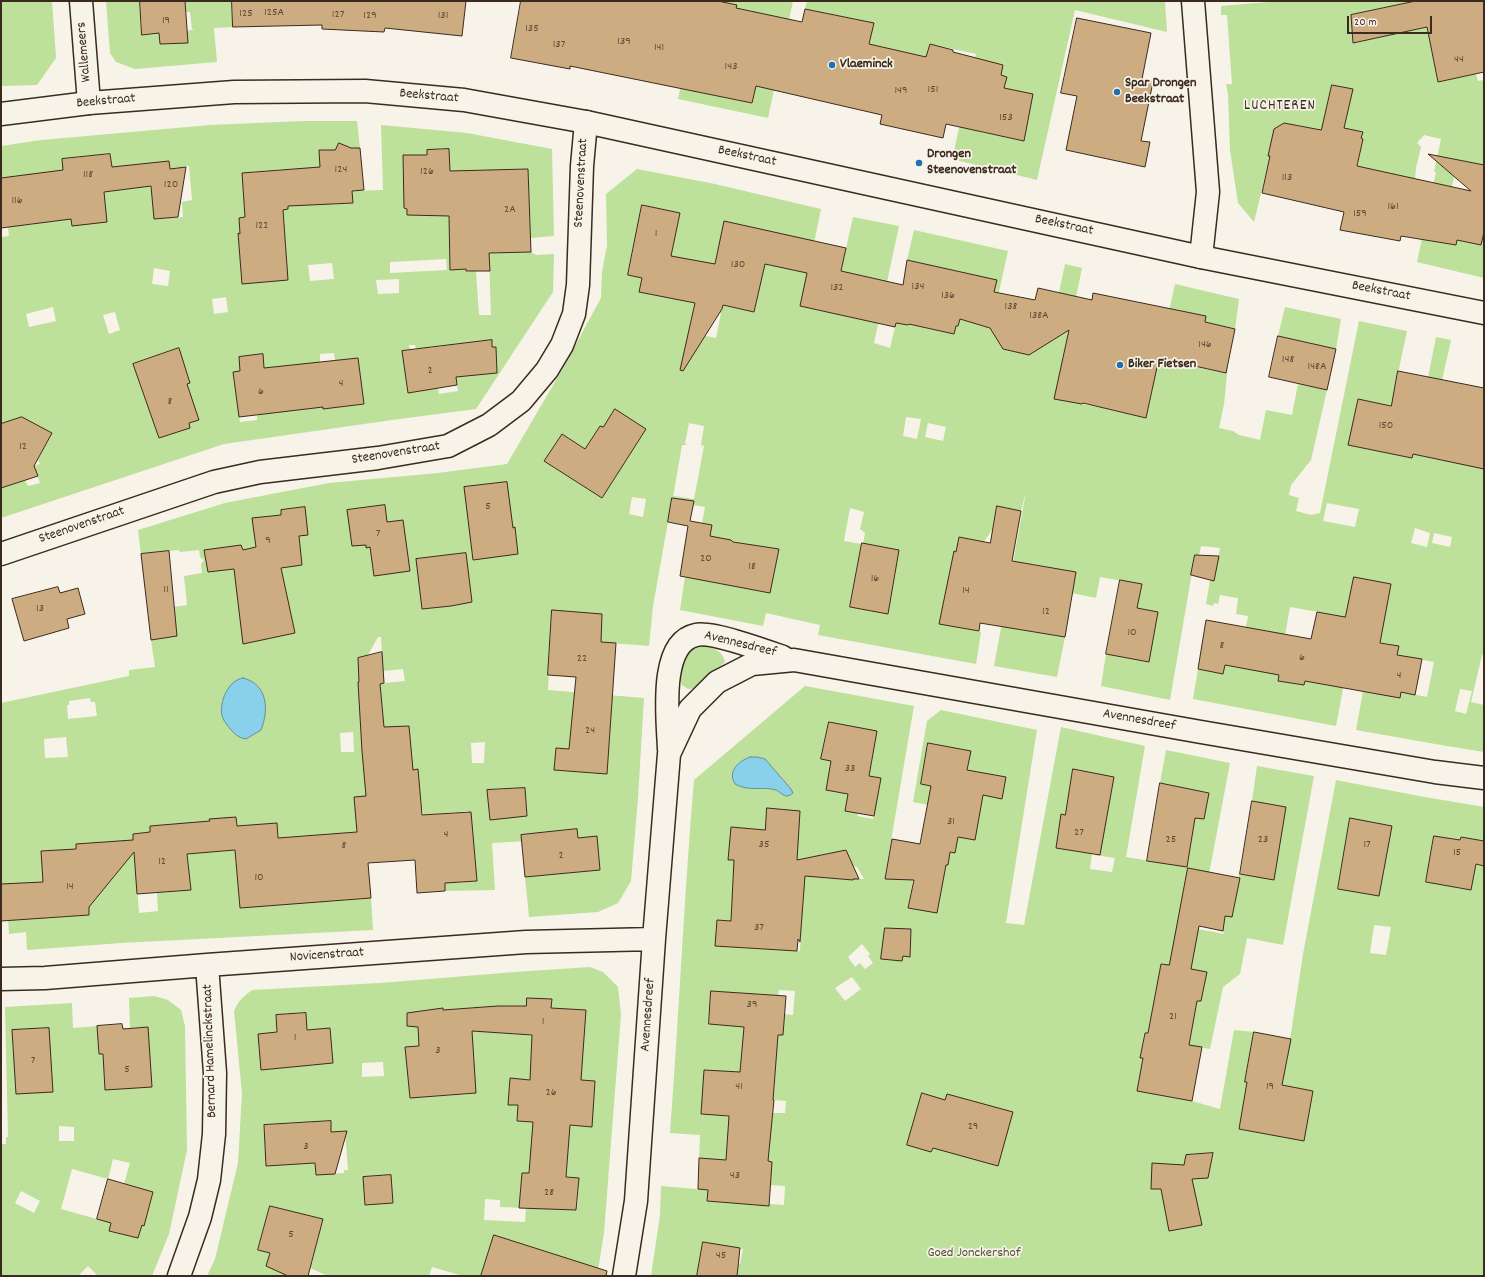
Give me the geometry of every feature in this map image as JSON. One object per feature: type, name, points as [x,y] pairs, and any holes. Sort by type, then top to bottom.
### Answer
[{"type":"street","name":"Wallemeers","points":[[81,1],[89,102]]},
{"type":"street","points":[[1193,1],[1208,192],[1201,257]]},
{"type":"street","name":"Beekstraat","points":[[1,114],[89,102],[234,92],[365,91],[464,100],[586,122],[1201,257],[1484,313]]},
{"type":"street","name":"Steenovenstraat","points":[[1,554],[214,482],[260,472],[378,458],[448,446],[489,425],[521,401],[547,370],[562,345],[574,314],[578,285],[582,166],[586,122]]},
{"type":"street","name":"Avennesdreef","points":[[624,1276],[636,1202],[654,939],[669,754],[668,681],[674,654],[683,642],[697,634],[716,636],[794,660],[1435,772],[1484,778]]},
{"type":"street","name":"Avennesdreef","points":[[669,754],[690,709],[717,682],[752,664],[794,660]]},
{"type":"street","name":"Novicenstraat","points":[[1,979],[45,978],[526,942],[654,939]]},
{"type":"street","name":"Bernard Hamelinckstraat","points":[[180,1276],[200,1217],[209,1180],[214,1134],[215,1073],[208,965]]},
{"type":"green space","points":[[1,1],[52,1],[56,58],[37,85],[1,86]]},
{"type":"green space","points":[[106,1],[140,1],[142,35],[159,33],[160,44],[188,43],[187,31],[195,29],[192,29],[190,12],[186,12],[185,1],[232,1],[233,27],[214,28],[217,62],[135,69],[116,62],[110,53]]},
{"type":"green space","points":[[699,1],[793,1],[768,118],[678,99]],"holes":[[[717,5],[737,5],[736,8],[764,42],[752,103],[697,92]]]},
{"type":"green space","points":[[807,1],[1165,1],[1167,32],[1075,10],[1037,180],[952,159],[976,54],[930,44],[926,57],[895,50],[888,77],[864,72],[873,23],[805,9]],"holes":[[[987,61],[1003,65],[1001,75],[1007,77],[1004,88],[1032,94],[1024,141],[980,132],[992,74]]]},
{"type":"green space","points":[[1281,1],[1435,1],[1406,3],[1351,15],[1353,43],[1484,15],[1431,47],[1438,82],[1476,74],[1478,81],[1484,80],[1484,165],[1458,160],[1446,212],[1442,243],[1456,245],[1457,240],[1481,245],[1484,232],[1484,278],[1417,262],[1436,172],[1434,172],[1441,139],[1424,135],[1417,143],[1421,147],[1416,168],[1414,189],[1382,183],[1384,172],[1372,169],[1366,198],[1352,195],[1363,139],[1361,138],[1363,132],[1350,135],[1284,123],[1277,127],[1275,135],[1273,135],[1268,156],[1270,156],[1254,222],[1238,203],[1230,150],[1228,94],[1226,84],[1232,84],[1227,15],[1221,15],[1221,6]],"holes":[[[1332,85],[1353,89],[1345,124],[1324,119]]]},
{"type":"green space","points":[[303,121],[357,121],[360,148],[351,148],[323,204],[353,203],[352,191],[383,190],[381,125],[467,133],[552,149],[554,236],[531,238],[528,169],[491,170],[492,253],[531,252],[536,255],[554,254],[553,292],[476,409],[224,444],[1,518],[1,488],[25,480],[28,486],[40,483],[34,466],[40,464],[38,460],[52,433],[34,424],[30,432],[1,424],[1,237],[9,236],[8,227],[35,224],[29,175],[1,178],[1,146],[41,140],[210,125]],"holes":[[[449,149],[408,215],[407,209],[404,208],[403,155],[427,155],[427,150]],[[110,154],[114,191],[66,197],[62,159]],[[169,161],[170,169],[189,166],[192,200],[182,202],[183,217],[155,219],[149,164]],[[285,169],[288,209],[283,210],[287,265],[241,269],[238,234],[240,234],[239,218],[245,217],[242,173]],[[467,233],[472,237],[472,271],[467,272],[466,267],[450,267],[449,234]],[[475,257],[489,257],[491,315],[479,315]],[[446,259],[447,270],[390,273],[390,262]],[[332,263],[334,279],[310,281],[308,265]],[[154,268],[170,271],[168,286],[152,284]],[[399,279],[399,293],[378,294],[376,280]],[[226,297],[228,312],[214,314],[212,299]],[[53,307],[56,321],[29,327],[26,314]],[[115,312],[120,330],[109,334],[103,315]],[[409,345],[415,345],[417,353],[430,351],[430,347],[451,345],[458,391],[439,394],[438,388],[408,393],[402,352],[410,350]],[[496,347],[497,373],[480,374],[479,348]],[[178,348],[190,383],[187,384],[190,428],[159,438],[133,364]],[[334,353],[335,361],[358,358],[364,404],[323,409],[317,364],[320,363],[320,354]],[[263,355],[264,368],[282,366],[288,411],[257,415],[257,420],[240,422],[233,373],[240,371]]]},
{"type":"green space","points":[[637,169],[715,184],[821,209],[801,306],[863,320],[841,271],[853,217],[899,226],[874,343],[890,348],[896,323],[908,325],[913,317],[926,328],[954,334],[956,326],[958,326],[970,274],[907,260],[914,230],[1008,251],[991,328],[1003,349],[1029,355],[1049,340],[1065,264],[1082,268],[1055,399],[1146,418],[1175,284],[1239,299],[1235,329],[1205,322],[1206,316],[1185,312],[1175,362],[1223,373],[1228,364],[1224,404],[1219,428],[1260,440],[1266,410],[1292,415],[1298,384],[1327,390],[1311,460],[1291,485],[1289,495],[1299,498],[1296,511],[1311,515],[1320,513],[1359,321],[1407,331],[1391,406],[1358,399],[1349,445],[1412,458],[1436,337],[1451,340],[1440,389],[1484,469],[1484,655],[1482,655],[1471,702],[1484,705],[1484,752],[1356,730],[1363,691],[1401,692],[1427,697],[1434,662],[1397,655],[1399,646],[1373,641],[1386,608],[1391,584],[1359,604],[1336,726],[1193,699],[1198,669],[1223,674],[1225,665],[1238,668],[1248,616],[1236,614],[1238,598],[1220,595],[1218,604],[1214,603],[1213,606],[1206,604],[1210,580],[1214,580],[1220,548],[1201,546],[1199,555],[1195,555],[1170,700],[1101,686],[1106,654],[1149,662],[1158,612],[1137,608],[1141,584],[1100,577],[1096,598],[1072,593],[1076,572],[1032,564],[1020,630],[1065,637],[1057,677],[994,666],[1026,492],[1021,511],[997,506],[992,530],[984,542],[959,537],[956,552],[954,551],[940,623],[981,632],[976,664],[818,635],[820,625],[766,613],[763,626],[680,610],[685,577],[770,593],[779,549],[733,542],[710,536],[712,525],[702,523],[705,507],[693,505],[668,522],[653,606],[649,646],[599,642],[600,619],[602,619],[602,614],[552,611],[548,690],[644,698],[631,881],[618,903],[598,912],[529,917],[525,877],[600,870],[597,837],[492,843],[495,890],[445,891],[444,876],[452,883],[477,881],[469,856],[468,811],[424,815],[421,806],[418,770],[390,772],[365,779],[366,796],[357,832],[317,835],[323,902],[371,898],[373,930],[121,943],[27,950],[26,932],[9,934],[6,884],[1,884],[1,703],[129,676],[129,670],[155,667],[151,640],[176,636],[174,607],[187,605],[184,576],[202,573],[201,564],[204,560],[200,557],[199,550],[180,552],[179,550],[141,554],[138,530],[225,503],[329,483],[438,473],[507,464],[563,368],[601,298],[602,272],[607,245],[606,194]],"holes":[[[642,205],[680,213],[671,256],[685,259],[676,299],[639,292],[642,278],[628,274]],[[724,222],[785,235],[779,267],[761,263],[757,285],[760,286],[754,312],[721,305],[712,278]],[[694,307],[721,313],[716,338],[697,334],[696,341],[687,339]],[[906,417],[921,419],[917,439],[903,436]],[[689,423],[704,426],[701,445],[704,446],[694,499],[673,497],[682,445],[687,445],[685,443]],[[928,423],[946,427],[943,441],[925,437]],[[600,426],[646,429],[602,498],[544,461],[562,434],[585,449]],[[465,487],[513,528],[515,528],[518,554],[473,560]],[[632,497],[646,499],[643,517],[629,514]],[[1327,503],[1359,509],[1355,527],[1323,521]],[[850,508],[864,512],[860,529],[865,533],[863,544],[899,550],[888,614],[850,607],[862,544],[844,541]],[[1415,528],[1430,533],[1427,547],[1411,543]],[[1434,533],[1452,537],[1450,547],[1432,543]],[[420,591],[472,602],[422,609]],[[1290,607],[1335,615],[1331,640],[1305,681],[1304,685],[1279,681],[1278,675]],[[378,637],[381,637],[383,671],[403,669],[405,681],[384,683],[383,676],[359,678],[358,658],[368,655]],[[380,681],[381,694],[359,696],[358,682]],[[1460,689],[1472,691],[1466,714],[1455,711]],[[90,698],[91,702],[95,702],[97,716],[68,719],[67,705],[69,705],[69,701]],[[573,711],[611,715],[607,774],[554,770],[556,748],[569,749]],[[409,726],[412,763],[399,763],[396,727]],[[353,732],[354,752],[341,752],[340,733]],[[66,737],[68,757],[45,758],[44,739]],[[485,742],[484,763],[472,763],[471,743]],[[513,788],[513,792],[525,791],[527,816],[513,817],[513,814],[489,816],[488,790]],[[236,817],[237,826],[277,823],[284,904],[240,908],[235,850],[212,852],[210,820]],[[184,824],[191,890],[157,893],[158,911],[139,913],[133,834],[150,832],[150,826]],[[76,844],[89,915],[46,918],[41,851],[76,849]]]},
{"type":"green space","points":[[1285,307],[1341,319],[1336,349],[1278,336]]},
{"type":"green space","points":[[704,646],[718,651],[724,658],[725,662],[696,688],[688,689],[682,685],[679,675],[686,654],[693,649]]},
{"type":"green space","name":"Goed Jonckershof","points":[[805,686],[914,706],[884,882],[886,876],[916,863],[908,908],[937,913],[946,865],[948,865],[950,852],[955,852],[958,837],[983,795],[1002,799],[1006,778],[967,770],[970,751],[928,743],[921,784],[942,788],[939,807],[913,802],[927,721],[941,710],[1037,730],[1006,923],[1024,925],[1061,727],[1145,746],[1126,857],[1187,867],[1195,818],[1204,819],[1209,793],[1160,783],[1166,750],[1230,763],[1203,906],[1177,925],[1224,934],[1225,916],[1232,917],[1239,874],[1274,879],[1286,807],[1252,801],[1257,766],[1314,776],[1283,945],[1247,938],[1240,974],[1223,987],[1210,1049],[1189,1045],[1197,1001],[1201,1001],[1207,972],[1161,964],[1148,1033],[1144,1033],[1140,1058],[1143,1058],[1137,1091],[1192,1101],[1220,1109],[1234,1030],[1254,1032],[1245,1082],[1247,1082],[1239,1129],[1304,1140],[1313,1091],[1275,1084],[1286,1066],[1303,954],[1336,780],[1484,807],[1484,841],[1461,837],[1460,840],[1434,836],[1426,882],[1457,886],[1457,888],[1471,890],[1476,864],[1484,866],[1484,1276],[737,1276],[738,1264],[740,1264],[743,1249],[704,1242],[697,1276],[651,1276],[660,1215],[661,1186],[708,1190],[707,1201],[769,1206],[769,1204],[784,1205],[785,1186],[770,1185],[772,1162],[749,1160],[748,1166],[699,1158],[700,1135],[670,1133],[694,780]],"holes":[[[829,722],[877,732],[869,776],[881,778],[873,819],[857,816],[858,813],[848,794],[826,790],[831,761],[821,759]],[[1073,769],[1114,777],[1107,818],[1102,817],[1095,855],[1115,858],[1112,872],[1090,869],[1092,854],[1056,848],[1061,814],[1065,815]],[[767,808],[788,810],[799,814],[797,864],[729,859],[731,827],[765,830]],[[1350,819],[1379,896],[1338,889]],[[846,850],[853,866],[857,867],[864,879],[852,880],[828,878],[830,864]],[[732,900],[802,905],[800,951],[715,946],[717,920],[731,921]],[[1374,925],[1391,927],[1386,955],[1370,953]],[[892,934],[911,936],[910,956],[903,956],[902,961],[896,960]],[[862,944],[870,954],[868,956],[873,963],[865,969],[860,963],[855,967],[848,957]],[[852,977],[861,989],[845,1001],[835,988]],[[779,990],[795,991],[793,1015],[784,1014],[783,1035],[744,1033],[744,1027],[709,1024],[711,991],[778,996]],[[704,1070],[775,1075],[773,1100],[786,1101],[785,1113],[773,1113],[772,1120],[701,1114]],[[727,1138],[754,1140],[753,1150],[727,1148]],[[1213,1153],[1208,1178],[1186,1155]]]},
{"type":"green space","points":[[590,967],[603,972],[618,987],[621,1014],[604,1233],[597,1276],[463,1276],[432,1267],[429,1276],[328,1276],[308,1267],[312,1263],[323,1219],[270,1206],[258,1250],[270,1253],[267,1266],[288,1276],[207,1276],[215,1259],[238,1163],[242,1093],[234,1011],[237,1004],[244,997],[252,990],[380,983]],"holes":[[[527,998],[551,999],[551,1008],[586,1010],[584,1039],[500,1033],[502,1006],[526,1006]],[[443,1008],[443,1010],[468,1008],[471,1019],[468,1055],[470,1094],[410,1098],[406,1047],[419,1046],[418,1039],[420,1038],[418,1034],[418,1012]],[[306,1013],[307,1030],[330,1029],[333,1063],[261,1070],[258,1034],[277,1032],[276,1015]],[[383,1062],[384,1076],[362,1077],[362,1063]],[[530,1076],[595,1081],[591,1127],[517,1121],[518,1105],[508,1104],[510,1078],[530,1080]],[[330,1121],[331,1132],[345,1131],[348,1170],[344,1170],[344,1173],[316,1175],[315,1163],[266,1166],[264,1125]],[[530,1160],[567,1163],[566,1177],[579,1178],[577,1210],[519,1207],[522,1173],[529,1173]],[[391,1175],[393,1203],[365,1205],[363,1177]],[[485,1199],[500,1200],[500,1207],[526,1208],[525,1222],[484,1220]]]},
{"type":"green space","points":[[154,996],[168,1000],[181,1010],[185,1026],[187,1150],[169,1234],[152,1276],[98,1276],[88,1266],[78,1276],[1,1276],[1,1144],[6,1144],[6,1137],[8,1137],[5,1007],[72,1003],[73,1028],[97,1026],[99,1054],[103,1054],[105,1089],[148,1027],[130,1028],[129,998]],"holes":[[[59,1126],[74,1127],[74,1141],[59,1141]],[[113,1159],[130,1163],[124,1184],[153,1192],[144,1226],[142,1225],[138,1238],[109,1231],[111,1223],[61,1209],[72,1169],[108,1179]],[[21,1191],[40,1201],[34,1213],[15,1203]]]},
{"type":"water","points":[[243,678],[251,681],[262,692],[265,706],[264,722],[261,730],[246,739],[232,731],[226,724],[221,710],[223,698],[229,687],[233,683]]},
{"type":"water","points":[[750,757],[765,759],[793,793],[786,796],[776,790],[766,788],[745,788],[735,784],[732,775],[735,767]]},
{"type":"building","points":[[140,1],[185,1],[188,43],[160,44],[159,33],[142,35]]},
{"type":"building","points":[[232,1],[466,1],[462,36],[385,28],[384,32],[322,29],[322,25],[233,27]]},
{"type":"building","points":[[521,1],[718,1],[737,5],[736,8],[802,22],[805,9],[874,23],[869,44],[926,57],[930,44],[953,50],[953,52],[1003,65],[1001,75],[1007,77],[1004,88],[1033,94],[1024,141],[946,124],[943,138],[880,124],[882,115],[756,86],[752,103],[570,66],[570,69],[511,58]]},
{"type":"building","points":[[1416,1],[1484,1],[1484,72],[1438,82],[1427,27],[1353,43],[1351,15]]},
{"type":"building","name":"Spar Drongen Beekstraat","points":[[1077,18],[1151,33],[1142,79],[1153,82],[1141,141],[1150,142],[1145,167],[1066,150],[1077,96],[1061,93]]},
{"type":"building","points":[[1332,85],[1353,89],[1344,128],[1363,132],[1361,138],[1363,139],[1357,166],[1471,191],[1428,154],[1484,165],[1484,232],[1481,245],[1457,240],[1456,245],[1401,236],[1400,241],[1340,230],[1344,212],[1262,193],[1274,129],[1284,123],[1321,130]]},
{"type":"building","points":[[339,143],[351,148],[360,148],[364,190],[352,191],[353,203],[288,206],[288,209],[283,210],[288,280],[242,284],[238,233],[240,234],[239,218],[245,217],[242,173],[320,167],[319,150],[335,150]]},
{"type":"building","points":[[449,149],[450,171],[528,169],[531,252],[489,253],[490,271],[466,271],[466,269],[450,270],[449,216],[407,215],[407,209],[404,208],[403,155],[427,155],[427,150]]},
{"type":"building","points":[[110,154],[112,167],[169,161],[170,169],[186,167],[178,217],[154,219],[151,186],[104,192],[107,222],[72,226],[71,219],[1,228],[1,178],[63,170],[62,159]]},
{"type":"building","points":[[642,205],[680,213],[671,256],[715,264],[724,221],[846,248],[841,271],[903,285],[907,260],[997,280],[994,292],[1035,300],[1038,288],[1092,300],[1093,293],[1206,316],[1205,322],[1235,329],[1226,373],[1159,358],[1146,418],[1083,403],[1054,399],[1069,330],[1029,355],[1003,349],[990,328],[960,319],[954,334],[909,324],[896,323],[895,327],[800,306],[807,273],[765,264],[754,312],[723,305],[722,309],[683,371],[680,370],[695,303],[639,292],[642,278],[628,275]]},
{"type":"building","points":[[1278,336],[1336,349],[1327,390],[1269,377]]},
{"type":"building","points":[[492,340],[492,347],[496,347],[497,373],[456,377],[457,385],[408,393],[402,351]]},
{"type":"building","points":[[179,348],[190,383],[187,384],[199,420],[189,423],[190,428],[159,438],[133,364]]},
{"type":"building","points":[[263,354],[264,368],[358,358],[364,404],[323,409],[323,407],[239,417],[233,372],[240,371],[239,357]]},
{"type":"building","points":[[1398,371],[1484,388],[1484,469],[1413,454],[1412,458],[1348,445],[1358,399],[1391,406]]},
{"type":"building","points":[[615,409],[646,429],[602,498],[544,461],[562,434],[585,449],[600,426],[603,427]]},
{"type":"building","points":[[22,417],[52,433],[34,466],[38,476],[1,488],[1,424]]},
{"type":"building","points":[[507,482],[518,554],[473,560],[464,487]]},
{"type":"building","points":[[672,498],[694,501],[690,521],[712,525],[710,536],[731,540],[733,542],[779,549],[770,593],[680,576],[688,526],[668,522]]},
{"type":"building","points":[[385,505],[387,522],[403,520],[410,571],[374,576],[370,547],[366,548],[366,545],[352,546],[347,510]]},
{"type":"building","points":[[997,506],[1021,511],[1012,561],[1076,572],[1065,637],[980,623],[979,631],[939,624],[954,551],[956,552],[959,537],[990,543]]},
{"type":"building","points":[[305,507],[308,535],[299,536],[302,565],[281,568],[295,633],[243,644],[234,569],[208,572],[204,550],[241,545],[243,550],[256,547],[252,518],[281,515],[281,510]]},
{"type":"building","points":[[862,543],[899,550],[888,614],[850,607]]},
{"type":"building","points":[[169,551],[177,636],[151,640],[141,554]]},
{"type":"building","points":[[466,553],[472,602],[422,609],[416,559]]},
{"type":"building","points":[[1195,555],[1219,556],[1214,581],[1191,575]]},
{"type":"building","points":[[1354,577],[1391,584],[1380,643],[1399,646],[1397,655],[1422,659],[1415,695],[1401,692],[1400,698],[1305,681],[1304,685],[1278,681],[1279,675],[1225,665],[1223,674],[1198,669],[1206,620],[1311,639],[1317,612],[1345,617]]},
{"type":"building","points":[[1120,580],[1142,584],[1137,608],[1158,612],[1149,662],[1106,654]]},
{"type":"building","points":[[58,587],[60,593],[78,588],[85,614],[67,619],[69,628],[24,641],[12,599]]},
{"type":"building","points":[[552,610],[602,614],[601,642],[616,643],[607,774],[554,770],[556,748],[569,749],[576,677],[548,675]]},
{"type":"building","points":[[382,652],[384,683],[380,684],[384,727],[409,726],[413,770],[418,769],[422,815],[471,812],[477,881],[445,883],[445,891],[417,893],[415,860],[368,863],[371,898],[240,908],[235,850],[187,854],[191,890],[137,894],[134,852],[89,907],[89,915],[1,921],[1,884],[43,882],[41,851],[76,849],[76,844],[133,840],[133,834],[150,832],[150,826],[210,821],[209,819],[236,817],[237,826],[277,823],[278,838],[357,832],[354,797],[366,796],[358,682],[358,658]]},
{"type":"building","points":[[829,722],[877,731],[869,776],[881,778],[874,816],[845,811],[848,794],[826,790],[831,761],[821,759]]},
{"type":"building","points":[[928,743],[971,751],[967,770],[1006,777],[1002,799],[983,795],[975,840],[958,837],[955,853],[950,852],[948,865],[946,865],[937,913],[908,908],[914,880],[885,879],[892,839],[920,844],[931,786],[921,784]]},
{"type":"building","points":[[1073,769],[1114,777],[1100,855],[1056,848],[1061,814],[1065,815]]},
{"type":"building","points":[[1160,783],[1209,793],[1204,819],[1195,818],[1187,867],[1147,861]]},
{"type":"building","points":[[525,788],[527,816],[490,820],[487,790]]},
{"type":"building","points":[[1252,801],[1286,807],[1274,880],[1240,874]]},
{"type":"building","points":[[767,808],[800,811],[797,860],[846,850],[859,879],[853,880],[805,876],[800,942],[798,939],[797,951],[715,946],[717,920],[731,921],[734,860],[728,860],[731,827],[765,830]]},
{"type":"building","points":[[1350,818],[1392,826],[1379,896],[1338,889]]},
{"type":"building","points":[[577,829],[578,838],[597,836],[600,870],[525,877],[521,835]]},
{"type":"building","points":[[1434,836],[1460,840],[1461,837],[1484,841],[1484,866],[1476,864],[1471,890],[1426,882]]},
{"type":"building","points":[[1188,868],[1240,878],[1232,917],[1225,916],[1223,931],[1199,926],[1191,969],[1207,972],[1201,1001],[1197,1001],[1189,1045],[1202,1047],[1192,1101],[1137,1091],[1143,1058],[1140,1058],[1145,1033],[1148,1033],[1161,964],[1169,965]]},
{"type":"building","points":[[885,928],[911,929],[910,957],[903,956],[902,961],[881,959]]},
{"type":"building","points":[[711,991],[786,996],[783,1035],[778,1035],[768,1161],[772,1162],[769,1206],[707,1201],[708,1190],[698,1189],[699,1158],[726,1160],[729,1116],[701,1114],[704,1070],[740,1072],[744,1027],[709,1024]]},
{"type":"building","points":[[527,998],[552,999],[551,1008],[586,1010],[581,1080],[595,1081],[592,1127],[570,1125],[566,1177],[579,1178],[576,1210],[519,1208],[522,1173],[529,1173],[533,1122],[517,1121],[518,1105],[508,1105],[510,1078],[530,1080],[532,1035],[472,1031],[476,1093],[410,1098],[405,1047],[419,1046],[418,1027],[407,1026],[407,1013],[443,1008],[443,1010],[498,1006],[526,1006]]},
{"type":"building","points":[[306,1013],[307,1030],[330,1028],[333,1063],[261,1070],[258,1034],[277,1032],[276,1015]]},
{"type":"building","points":[[122,1024],[123,1029],[148,1027],[152,1087],[105,1090],[103,1054],[99,1054],[97,1026]]},
{"type":"building","points":[[49,1028],[53,1092],[16,1094],[12,1030]]},
{"type":"building","points":[[1254,1032],[1291,1039],[1282,1085],[1313,1091],[1304,1141],[1239,1129],[1247,1082],[1245,1082]]},
{"type":"building","points":[[922,1093],[945,1100],[947,1094],[1013,1112],[998,1166],[933,1148],[931,1152],[907,1145]]},
{"type":"building","points":[[331,1121],[331,1132],[347,1131],[335,1174],[316,1175],[315,1163],[266,1166],[264,1125]]},
{"type":"building","points":[[1213,1153],[1208,1178],[1192,1179],[1202,1225],[1169,1231],[1161,1189],[1151,1189],[1152,1163],[1184,1165],[1186,1155]]},
{"type":"building","points":[[391,1175],[393,1203],[365,1205],[363,1177]]},
{"type":"building","points":[[108,1179],[153,1192],[144,1226],[142,1225],[138,1238],[109,1231],[111,1223],[97,1219]]},
{"type":"building","points":[[270,1206],[323,1219],[308,1276],[288,1276],[266,1266],[270,1253],[258,1250]]},
{"type":"building","points":[[494,1235],[607,1271],[606,1276],[481,1276]]},
{"type":"building","points":[[703,1242],[740,1248],[737,1276],[697,1276]]},
{"type":"place","name":"Vlaeminck","points":[[832,65]]},
{"type":"place","name":"Spar Drongen Beekstraat","points":[[1117,92]]},
{"type":"place","name":"Drongen Steenovenstraat","points":[[919,163]]},
{"type":"place","name":"Biker Fietsen","points":[[1120,365]]},
{"type":"district","name":"LUCHTEREN","points":[[1280,107]]}]
